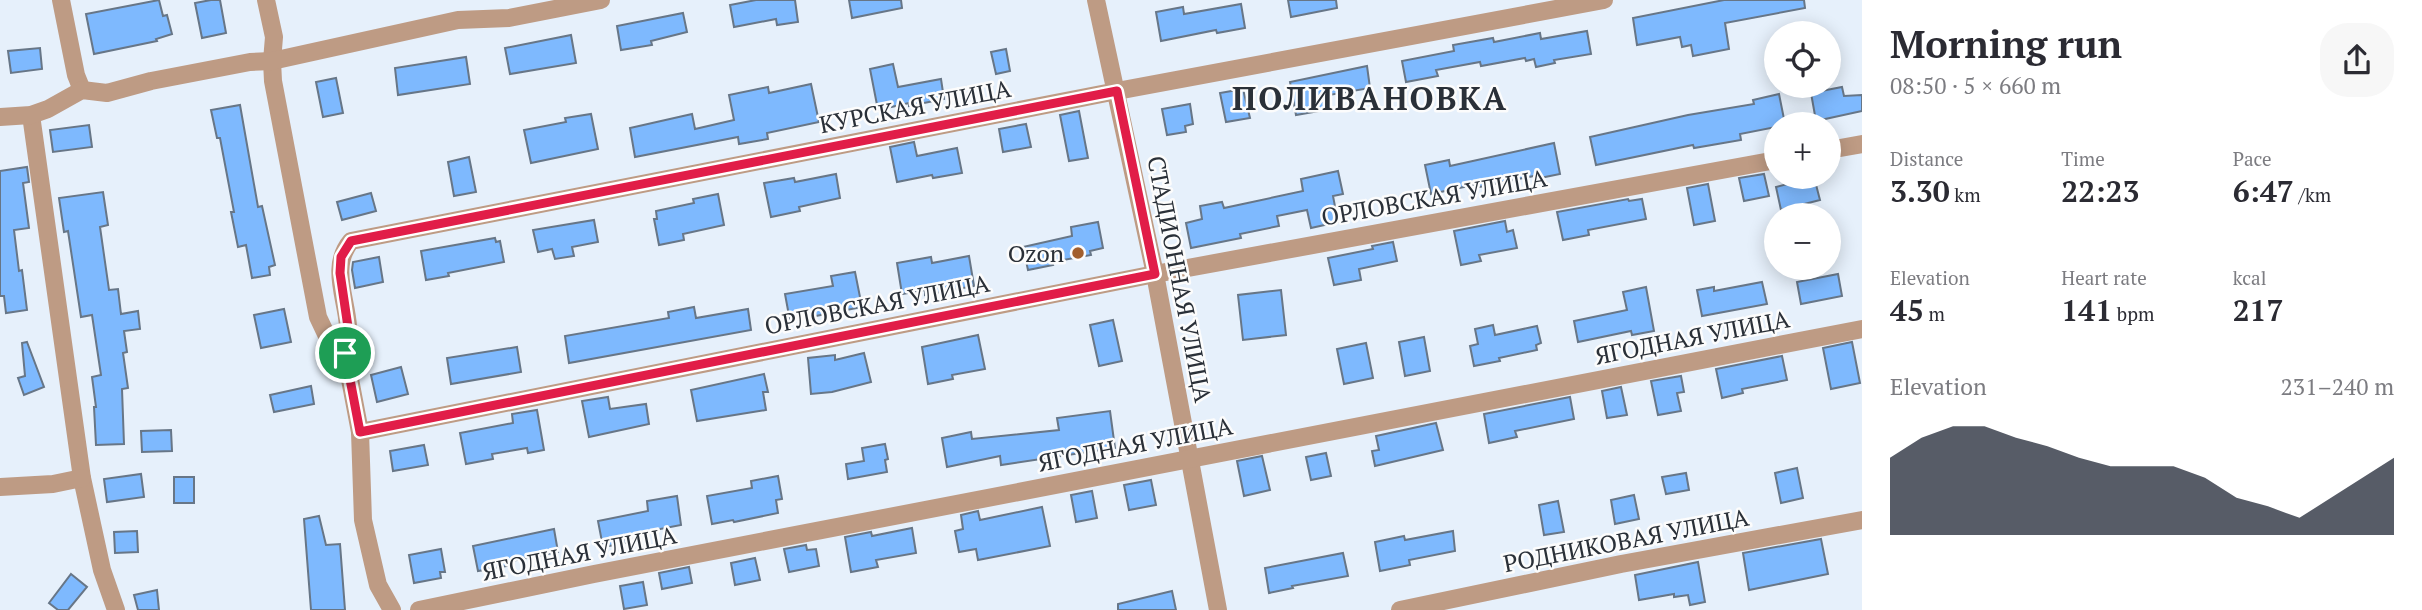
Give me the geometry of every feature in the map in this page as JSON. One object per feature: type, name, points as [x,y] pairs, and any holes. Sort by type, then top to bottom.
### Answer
[{"type":"street","points":[[61,0],[76,75],[82,90]]},
{"type":"street","points":[[266,0],[274,37],[273,82],[318,317],[326,334],[345,353],[360,432],[363,520],[378,585],[392,610]]},
{"type":"street","points":[[0,117],[31,115],[82,90],[107,93],[250,62],[272,61],[458,20],[509,18],[601,0]]},
{"type":"street","name":"СТАДИОННАЯ УЛИЦА","points":[[1097,0],[1155,274],[1218,610]]},
{"type":"street","name":"КУРСКАЯ УЛИЦА","points":[[345,353],[348,327],[340,273],[341,257],[351,241],[1117,91],[1604,0]]},
{"type":"street","points":[[31,115],[82,478],[102,570],[116,610]]},
{"type":"street","points":[[1841,148],[1862,144]]},
{"type":"street","name":"ОРЛОВСКАЯ УЛИЦА","points":[[360,432],[1155,274],[1764,161]]},
{"type":"street","name":"ЯГОДНАЯ УЛИЦА","points":[[419,610],[1862,329]]},
{"type":"street","points":[[0,487],[53,484],[82,478]]},
{"type":"street","name":"РОДНИКОВАЯ УЛИЦА","points":[[1400,610],[1621,564],[1862,520]]},
{"type":"building","points":[[159,0],[163,16],[167,15],[172,34],[156,39],[157,41],[94,54],[86,14]]},
{"type":"building","points":[[220,0],[226,33],[202,38],[195,3]]},
{"type":"building","points":[[756,0],[795,0],[798,22],[777,25],[776,19],[734,27],[730,5]]},
{"type":"building","points":[[849,0],[901,0],[902,8],[852,18]]},
{"type":"building","points":[[1288,0],[1336,0],[1337,8],[1291,17]]},
{"type":"building","points":[[1724,0],[1804,0],[1805,8],[1725,23],[1729,49],[1693,56],[1691,45],[1682,47],[1680,37],[1637,45],[1633,18]]},
{"type":"building","points":[[1241,4],[1245,28],[1217,33],[1216,30],[1161,41],[1156,12],[1183,7],[1184,14]]},
{"type":"building","points":[[683,13],[687,32],[651,41],[652,45],[621,50],[617,26]]},
{"type":"building","points":[[1587,31],[1591,54],[1554,60],[1555,63],[1536,67],[1534,59],[1526,61],[1525,58],[1481,66],[1480,62],[1436,70],[1438,76],[1406,82],[1402,61],[1454,51],[1453,45],[1493,38],[1494,42],[1540,33],[1541,39]]},
{"type":"building","points":[[571,35],[576,63],[510,74],[505,48]]},
{"type":"building","points":[[40,48],[42,69],[11,73],[8,51]]},
{"type":"building","points":[[1006,49],[1010,71],[996,74],[991,52]]},
{"type":"building","points":[[466,57],[470,84],[398,95],[395,68]]},
{"type":"building","points":[[893,64],[898,87],[941,79],[944,99],[878,110],[870,69]]},
{"type":"building","points":[[1367,66],[1370,88],[1323,96],[1325,110],[1296,115],[1290,82]]},
{"type":"building","points":[[336,78],[343,113],[323,117],[316,82]]},
{"type":"building","points":[[811,84],[819,122],[767,133],[768,139],[739,144],[738,137],[635,157],[630,128],[692,114],[695,129],[734,120],[729,95],[768,87],[769,93]]},
{"type":"building","points":[[1841,87],[1844,96],[1862,95],[1862,111],[1841,116],[1841,112],[1814,112],[1812,98],[1841,98]]},
{"type":"building","points":[[1243,89],[1250,118],[1226,122],[1220,93]]},
{"type":"building","points":[[1780,98],[1783,112],[1764,112],[1764,129],[1740,134],[1741,140],[1694,148],[1693,145],[1596,165],[1590,137],[1688,115],[1754,104],[1753,100]]},
{"type":"building","points":[[1190,104],[1193,124],[1185,126],[1186,132],[1167,135],[1162,109]]},
{"type":"building","points":[[240,105],[258,207],[262,206],[275,265],[269,267],[270,275],[252,278],[246,245],[238,247],[220,138],[217,138],[211,110]]},
{"type":"building","points":[[1079,111],[1088,158],[1069,161],[1060,115]]},
{"type":"building","points":[[591,114],[598,149],[531,163],[524,130],[566,122],[565,118]]},
{"type":"building","points":[[1026,124],[1031,147],[1003,152],[999,129]]},
{"type":"building","points":[[89,125],[92,147],[53,152],[50,130]]},
{"type":"building","points":[[914,142],[917,156],[957,148],[962,173],[933,178],[932,175],[897,182],[890,147]]},
{"type":"building","points":[[1554,143],[1560,174],[1535,179],[1534,176],[1479,187],[1478,184],[1431,194],[1425,165],[1449,160],[1450,166]]},
{"type":"building","points":[[469,157],[476,192],[454,196],[448,162]]},
{"type":"building","points":[[27,167],[29,182],[23,183],[29,228],[14,230],[27,310],[6,313],[4,296],[0,296],[0,171]]},
{"type":"building","points":[[1338,171],[1343,194],[1333,196],[1338,222],[1311,228],[1307,210],[1277,216],[1279,226],[1240,234],[1241,238],[1191,248],[1186,223],[1202,219],[1200,206],[1222,202],[1224,208],[1303,191],[1301,179]]},
{"type":"building","points":[[836,174],[840,198],[799,207],[800,211],[771,217],[764,183],[794,178],[795,182]]},
{"type":"building","points":[[1764,174],[1764,189],[1767,189],[1769,196],[1744,201],[1739,178]]},
{"type":"building","points":[[1708,184],[1715,221],[1694,225],[1687,188]]},
{"type":"building","points":[[1776,189],[1817,189],[1820,200],[1808,203],[1779,203]]},
{"type":"building","points":[[103,192],[108,225],[100,227],[109,290],[118,289],[121,314],[138,311],[140,329],[124,331],[127,352],[123,353],[128,388],[122,389],[124,444],[96,445],[96,407],[92,377],[101,375],[92,315],[81,317],[68,231],[64,232],[59,198]]},
{"type":"building","points":[[371,193],[376,211],[342,220],[337,202]]},
{"type":"building","points":[[718,194],[724,225],[683,234],[684,240],[659,245],[654,219],[657,219],[656,211],[694,203],[693,199]]},
{"type":"building","points":[[1628,199],[1642,199],[1646,219],[1588,230],[1589,235],[1563,240],[1557,212]]},
{"type":"building","points":[[594,220],[598,242],[572,247],[574,256],[555,259],[552,249],[538,252],[533,230]]},
{"type":"building","points":[[1505,221],[1507,232],[1513,230],[1517,248],[1479,255],[1481,261],[1461,265],[1454,231]]},
{"type":"building","points":[[1098,222],[1103,248],[1090,251],[1091,255],[1052,262],[1053,265],[1028,270],[1023,247],[1072,236],[1071,227]]},
{"type":"building","points":[[495,238],[496,242],[500,241],[504,262],[426,280],[421,251]]},
{"type":"building","points":[[1393,242],[1397,261],[1359,269],[1361,280],[1334,285],[1328,258]]},
{"type":"building","points":[[969,256],[974,286],[925,295],[925,290],[902,294],[897,263],[931,257],[932,263]]},
{"type":"building","points":[[379,257],[383,282],[355,288],[353,262]]},
{"type":"building","points":[[855,272],[862,307],[790,321],[785,294],[833,286],[831,276]]},
{"type":"building","points":[[1839,280],[1842,296],[1801,304],[1797,282]]},
{"type":"building","points":[[1762,282],[1767,304],[1702,316],[1697,290],[1714,287],[1714,291]]},
{"type":"building","points":[[1646,287],[1654,331],[1632,335],[1631,331],[1578,342],[1574,321],[1627,310],[1623,292]]},
{"type":"building","points":[[1281,290],[1286,335],[1243,340],[1238,295]]},
{"type":"building","points":[[694,307],[696,318],[748,309],[751,330],[569,363],[565,336],[669,318],[668,312]]},
{"type":"building","points":[[284,309],[291,342],[261,348],[254,315]]},
{"type":"building","points":[[1113,320],[1122,361],[1099,366],[1090,325]]},
{"type":"building","points":[[1493,325],[1495,335],[1537,326],[1541,343],[1536,345],[1537,350],[1474,366],[1470,346],[1478,344],[1475,329]]},
{"type":"building","points":[[978,335],[985,369],[952,375],[953,379],[928,384],[922,347]]},
{"type":"building","points":[[1424,337],[1430,371],[1405,376],[1399,342]]},
{"type":"building","points":[[27,342],[44,387],[24,395],[18,378],[25,376],[22,343]]},
{"type":"building","points":[[1852,342],[1860,383],[1831,389],[1823,348]]},
{"type":"building","points":[[1366,343],[1373,378],[1344,384],[1337,349]]},
{"type":"building","points":[[517,347],[521,372],[451,384],[447,358]]},
{"type":"building","points":[[864,353],[871,382],[832,392],[811,394],[808,358],[835,355],[835,360]]},
{"type":"building","points":[[1782,356],[1787,380],[1742,389],[1743,393],[1722,398],[1716,369]]},
{"type":"building","points":[[401,367],[408,394],[377,402],[371,375]]},
{"type":"building","points":[[764,374],[768,392],[763,392],[766,410],[697,421],[691,390]]},
{"type":"building","points":[[1681,376],[1684,392],[1677,393],[1681,411],[1658,415],[1651,381]]},
{"type":"building","points":[[311,386],[314,404],[274,412],[270,395]]},
{"type":"building","points":[[1621,387],[1627,415],[1607,418],[1602,391]]},
{"type":"building","points":[[608,397],[610,409],[646,404],[649,424],[589,437],[582,401]]},
{"type":"building","points":[[1570,397],[1574,419],[1515,431],[1517,437],[1489,443],[1484,414]]},
{"type":"building","points":[[537,410],[544,450],[528,453],[527,448],[492,454],[493,459],[466,464],[460,433],[513,423],[512,414]]},
{"type":"building","points":[[1110,411],[1115,448],[1001,465],[1000,456],[947,467],[942,438],[971,432],[972,439],[1059,430],[1057,418]]},
{"type":"building","points":[[1436,423],[1443,450],[1375,466],[1372,451],[1379,450],[1376,436]]},
{"type":"building","points":[[171,430],[172,451],[142,452],[141,431]]},
{"type":"building","points":[[885,444],[887,472],[848,479],[846,464],[864,461],[862,448]]},
{"type":"building","points":[[424,445],[428,465],[393,471],[390,451]]},
{"type":"building","points":[[1326,453],[1331,476],[1311,480],[1306,457]]},
{"type":"building","points":[[1262,456],[1270,490],[1244,496],[1237,461]]},
{"type":"building","points":[[1797,468],[1803,498],[1781,503],[1775,473]]},
{"type":"building","points":[[1686,473],[1689,490],[1666,494],[1662,477]]},
{"type":"building","points":[[141,474],[144,497],[107,502],[104,479]]},
{"type":"building","points":[[778,476],[782,499],[776,500],[778,513],[712,524],[707,496],[752,488],[751,481]]},
{"type":"building","points":[[174,477],[194,477],[194,503],[174,503]]},
{"type":"building","points":[[1151,480],[1156,505],[1129,510],[1124,485]]},
{"type":"building","points":[[1092,491],[1097,518],[1076,522],[1071,495]]},
{"type":"building","points":[[1634,495],[1639,519],[1615,524],[1611,500]]},
{"type":"building","points":[[677,496],[681,525],[624,536],[626,543],[603,547],[598,521],[648,511],[647,501]]},
{"type":"building","points":[[1558,501],[1564,532],[1544,535],[1539,505]]},
{"type":"building","points":[[1042,507],[1050,546],[978,560],[976,549],[959,552],[955,531],[963,529],[961,515],[978,511],[980,520]]},
{"type":"building","points":[[319,516],[326,545],[340,544],[345,610],[311,610],[304,519]]},
{"type":"building","points":[[912,528],[916,553],[876,560],[878,567],[851,572],[845,537],[871,532],[872,536]]},
{"type":"building","points":[[554,529],[558,552],[506,562],[507,566],[478,571],[473,546]]},
{"type":"building","points":[[137,531],[138,552],[115,553],[114,532]]},
{"type":"building","points":[[1453,531],[1455,551],[1409,560],[1410,565],[1380,571],[1375,542],[1404,536],[1405,540]]},
{"type":"building","points":[[1821,539],[1828,574],[1749,590],[1743,553]]},
{"type":"building","points":[[806,545],[807,550],[816,549],[819,566],[789,572],[784,549]]},
{"type":"building","points":[[441,549],[445,572],[440,572],[441,578],[414,583],[409,555]]},
{"type":"building","points":[[1343,553],[1348,576],[1269,593],[1265,568]]},
{"type":"building","points":[[755,558],[760,580],[735,585],[731,563]]},
{"type":"building","points":[[1698,562],[1705,602],[1690,605],[1688,595],[1674,597],[1674,594],[1639,600],[1635,575]]},
{"type":"building","points":[[689,567],[692,583],[662,589],[659,573]]},
{"type":"building","points":[[71,574],[87,587],[68,610],[58,610],[49,603]]},
{"type":"building","points":[[643,582],[647,605],[624,609],[620,586]]},
{"type":"building","points":[[157,590],[159,610],[138,610],[134,595]]},
{"type":"building","points":[[1172,591],[1176,610],[1118,610],[1118,604]]},
{"type":"place","name":"Ozon","points":[[1078,253]]},
{"type":"district","name":"ПОЛИВАНОВКА","points":[[1370,98]]},
{"type":"route","points":[[1117,91],[1155,274],[360,432],[345,353],[348,327],[340,273],[341,257],[351,241],[1117,91]]}]
